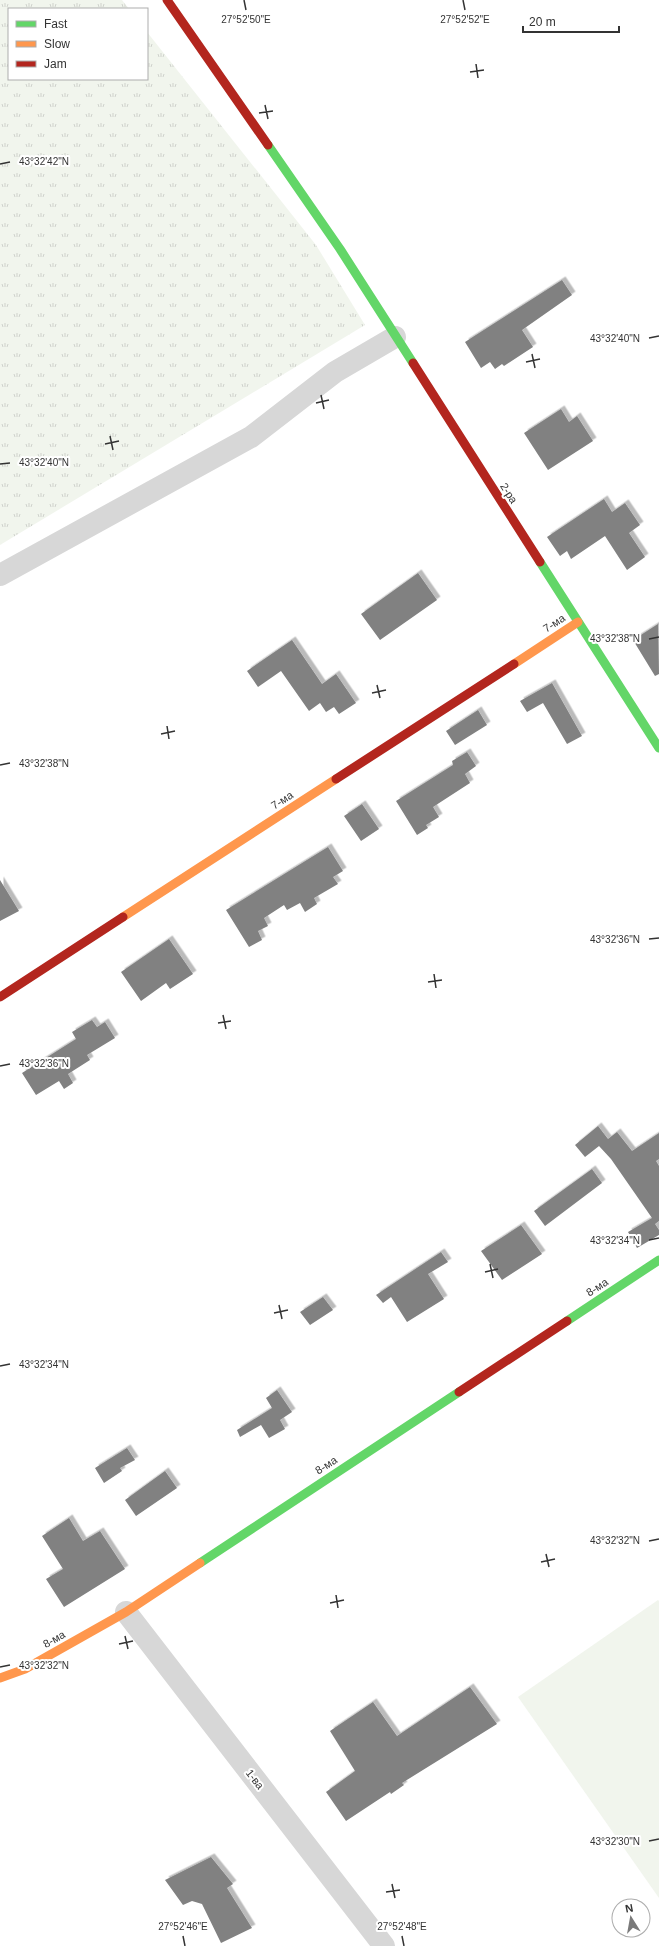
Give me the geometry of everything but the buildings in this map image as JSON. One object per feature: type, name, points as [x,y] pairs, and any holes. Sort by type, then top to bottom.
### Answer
[{"type":"street","name":"2-ра","points":[[168,0],[340,249],[659,748]]},
{"type":"street","points":[[0,575],[251,437],[336,372],[395,337]]},
{"type":"street","name":"7-ма","points":[[0,997],[578,622]]},
{"type":"street","name":"8-ма","points":[[0,1678],[25,1669],[126,1612],[659,1260]]},
{"type":"street","name":"1-ва","points":[[126,1612],[384,1946]]},
{"type":"green space","points":[[0,0],[122,0],[128,8],[8,8],[8,80],[148,80],[148,33],[316,245],[365,325],[0,545]]},
{"type":"green space","points":[[658,1600],[659,1601],[659,1898],[518,1697]]},
{"type":"traffic: fast","points":[[268,145],[340,249],[413,363]]},
{"type":"traffic: fast","points":[[540,562],[659,748]]},
{"type":"traffic: fast","points":[[567,1321],[659,1260]]},
{"type":"traffic: fast","points":[[200,1563],[459,1392]]},
{"type":"traffic: slow","points":[[514,664],[578,622]]},
{"type":"traffic: slow","points":[[123,917],[336,779]]},
{"type":"traffic: slow","points":[[0,1678],[25,1669],[126,1612],[200,1563]]},
{"type":"traffic: jam","points":[[167,0],[268,145]]},
{"type":"traffic: jam","points":[[413,363],[540,562]]},
{"type":"traffic: jam","points":[[336,779],[514,664]]},
{"type":"traffic: jam","points":[[0,997],[123,917]]},
{"type":"traffic: jam","points":[[459,1392],[567,1321]]}]
